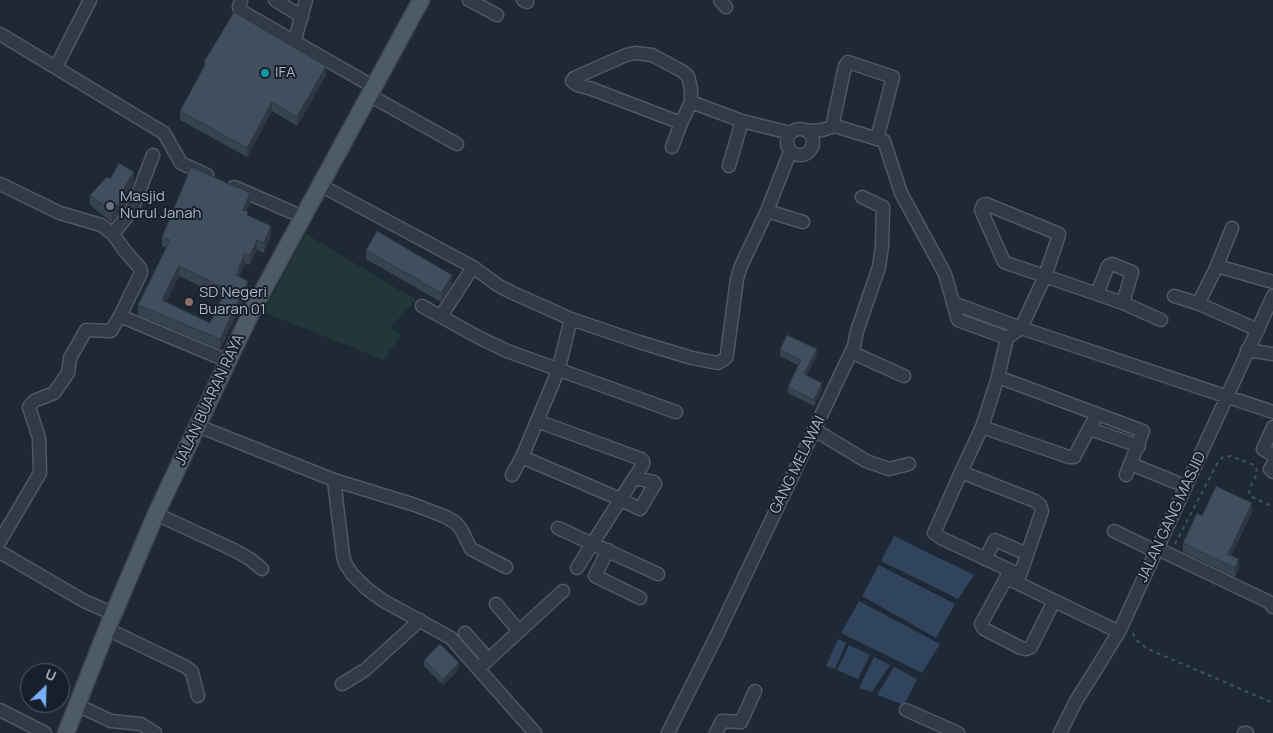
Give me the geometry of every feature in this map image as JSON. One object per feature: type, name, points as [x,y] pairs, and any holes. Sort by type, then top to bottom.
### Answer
[{"type":"main road","name":"JALAN BUARAN RAYA","points":[[66,733],[107,629],[156,514],[254,306],[421,0]]},
{"type":"street","points":[[56,67],[90,0]]},
{"type":"street","points":[[241,0],[239,7],[241,11],[456,144]]},
{"type":"street","points":[[275,0],[302,17]]},
{"type":"street","points":[[294,43],[306,0]]},
{"type":"street","points":[[469,0],[497,15]]},
{"type":"street","points":[[0,34],[164,133],[181,163],[303,217]]},
{"type":"street","points":[[672,147],[691,102],[688,76],[682,71],[652,55],[635,53],[573,79],[572,82],[577,85],[681,123]]},
{"type":"street","points":[[832,127],[845,66],[848,62],[893,77],[877,138]]},
{"type":"street","points":[[592,89],[601,66]]},
{"type":"street","points":[[691,102],[742,121],[790,133]]},
{"type":"street","points":[[729,166],[742,121]]},
{"type":"street","points":[[807,131],[813,143],[810,152],[802,156],[797,156],[790,152],[786,142],[790,133],[798,129],[807,131],[822,130],[835,126],[884,141],[901,193],[941,266],[957,318],[960,321],[1007,338]]},
{"type":"street","points":[[320,185],[473,267],[499,286],[571,319],[692,358],[718,363],[727,354],[736,279],[767,211],[790,152]]},
{"type":"street","points":[[113,234],[132,210],[153,155]]},
{"type":"street","points":[[0,184],[60,213],[101,225],[113,234],[140,268],[141,273],[112,331],[86,330],[70,358],[68,373],[54,393],[34,401],[29,407],[39,438],[40,473],[0,541]]},
{"type":"street","name":"GANG MELAWAI","points":[[668,733],[852,352],[861,318],[879,267],[882,246],[882,207],[862,197]]},
{"type":"street","points":[[1119,632],[1054,601],[986,560],[934,533],[982,427],[998,377],[1007,338],[1021,328],[1045,276],[1059,234],[986,204],[983,205],[981,210],[1004,262],[1045,276],[1123,303],[1161,320]]},
{"type":"street","points":[[767,211],[802,222]]},
{"type":"street","points":[[1198,304],[1217,266],[1232,228]]},
{"type":"street","points":[[1097,294],[1108,266],[1112,264],[1132,272],[1123,303]]},
{"type":"street","points":[[1217,266],[1273,282]]},
{"type":"street","points":[[442,316],[473,267]]},
{"type":"street","points":[[1174,296],[1198,304],[1258,330]]},
{"type":"street","name":"JALAN GANG MASJID","points":[[1060,733],[1076,701],[1119,632],[1273,296]]},
{"type":"street","points":[[953,303],[1021,328],[1273,412]]},
{"type":"street","points":[[422,306],[478,338],[507,351],[676,412]]},
{"type":"street","points":[[120,316],[228,361]]},
{"type":"street","points":[[512,474],[522,457],[558,371],[571,319]]},
{"type":"street","points":[[1247,350],[1273,354]]},
{"type":"street","points":[[852,352],[904,376]]},
{"type":"street","points":[[998,377],[1143,431],[1128,470],[1174,482]]},
{"type":"street","points":[[982,427],[1069,457],[1074,457],[1097,414]]},
{"type":"street","points":[[537,421],[641,459],[643,464],[577,568]]},
{"type":"street","points":[[198,426],[334,480],[407,502],[446,517],[456,523],[461,529],[471,550],[506,567]]},
{"type":"street","points":[[1273,427],[1263,449],[1273,455]]},
{"type":"street","points":[[1090,429],[1138,446]]},
{"type":"street","points":[[815,430],[874,464],[890,469],[908,464]]},
{"type":"street","points":[[522,457],[641,509],[655,484],[654,482],[634,478]]},
{"type":"street","points":[[1273,464],[1270,469],[1273,472]]},
{"type":"street","points":[[961,472],[1035,501],[1040,505],[1042,511],[1020,576],[1008,575]]},
{"type":"street","points":[[334,480],[345,564],[352,574],[382,600],[451,638],[483,664]]},
{"type":"street","points":[[156,514],[234,550],[250,559],[262,569]]},
{"type":"street","points":[[558,528],[658,574]]},
{"type":"street","points":[[1114,531],[1269,602],[1273,606]]},
{"type":"street","points":[[986,560],[995,540],[1027,554]]},
{"type":"street","points":[[608,550],[595,576],[640,598]]},
{"type":"street","points":[[0,552],[84,601],[114,614]]},
{"type":"street","points":[[1008,575],[981,626],[984,628],[1021,648],[1031,648],[1054,601]]},
{"type":"street","points":[[483,664],[563,591]]},
{"type":"street","points":[[496,604],[519,631]]},
{"type":"street","points":[[342,684],[365,670],[420,620]]},
{"type":"street","points":[[107,629],[186,667],[192,672],[198,696]]},
{"type":"street","points":[[465,633],[483,664],[535,733]]},
{"type":"street","points":[[716,733],[722,721],[741,722],[756,691]]},
{"type":"street","points":[[77,704],[111,721],[141,724],[156,733]]},
{"type":"street","points":[[0,710],[45,733]]},
{"type":"street","points":[[906,710],[958,733]]},
{"type":"green space","points":[[306,234],[416,300],[391,327],[401,335],[384,360],[263,312]]},
{"type":"water","points":[[894,536],[974,575],[958,599],[881,561]]},
{"type":"water","points":[[879,565],[955,604],[936,638],[862,596]]},
{"type":"water","points":[[859,601],[940,644],[922,673],[841,633]]},
{"type":"water","points":[[838,639],[846,643],[835,669],[826,666]]},
{"type":"water","points":[[849,645],[870,655],[858,679],[837,670]]},
{"type":"water","points":[[874,657],[890,665],[872,692],[859,688]]},
{"type":"water","points":[[894,667],[917,679],[904,705],[877,695]]},
{"type":"building","points":[[234,12],[326,66],[297,117],[272,102],[247,148],[180,111],[206,63],[204,62]]},
{"type":"building","points":[[119,163],[134,172],[123,190],[126,193],[125,196],[112,212],[90,195],[107,177],[110,179]]},
{"type":"building","points":[[191,167],[250,193],[243,210],[248,212],[247,215],[271,226],[264,243],[257,240],[250,256],[245,253],[236,275],[248,281],[220,339],[138,305],[170,240],[162,237]],"holes":[[[179,266],[226,289],[210,323],[162,300]]]},
{"type":"building","points":[[377,231],[452,275],[441,293],[366,250]]},
{"type":"building","points":[[787,335],[817,349],[804,374],[822,383],[814,400],[788,387],[801,360],[780,350]]},
{"type":"building","points":[[1216,486],[1252,503],[1228,554],[1239,559],[1235,568],[1183,543],[1197,513],[1202,516]]},
{"type":"building","points":[[440,644],[459,663],[443,679],[424,660]]},
{"type":"place","name":"IFA","points":[[265,73]]},
{"type":"place","name":"Masjid Nurul Janah","points":[[110,206]]},
{"type":"place","name":"SD Negeri Buaran 01","points":[[189,302]]}]
